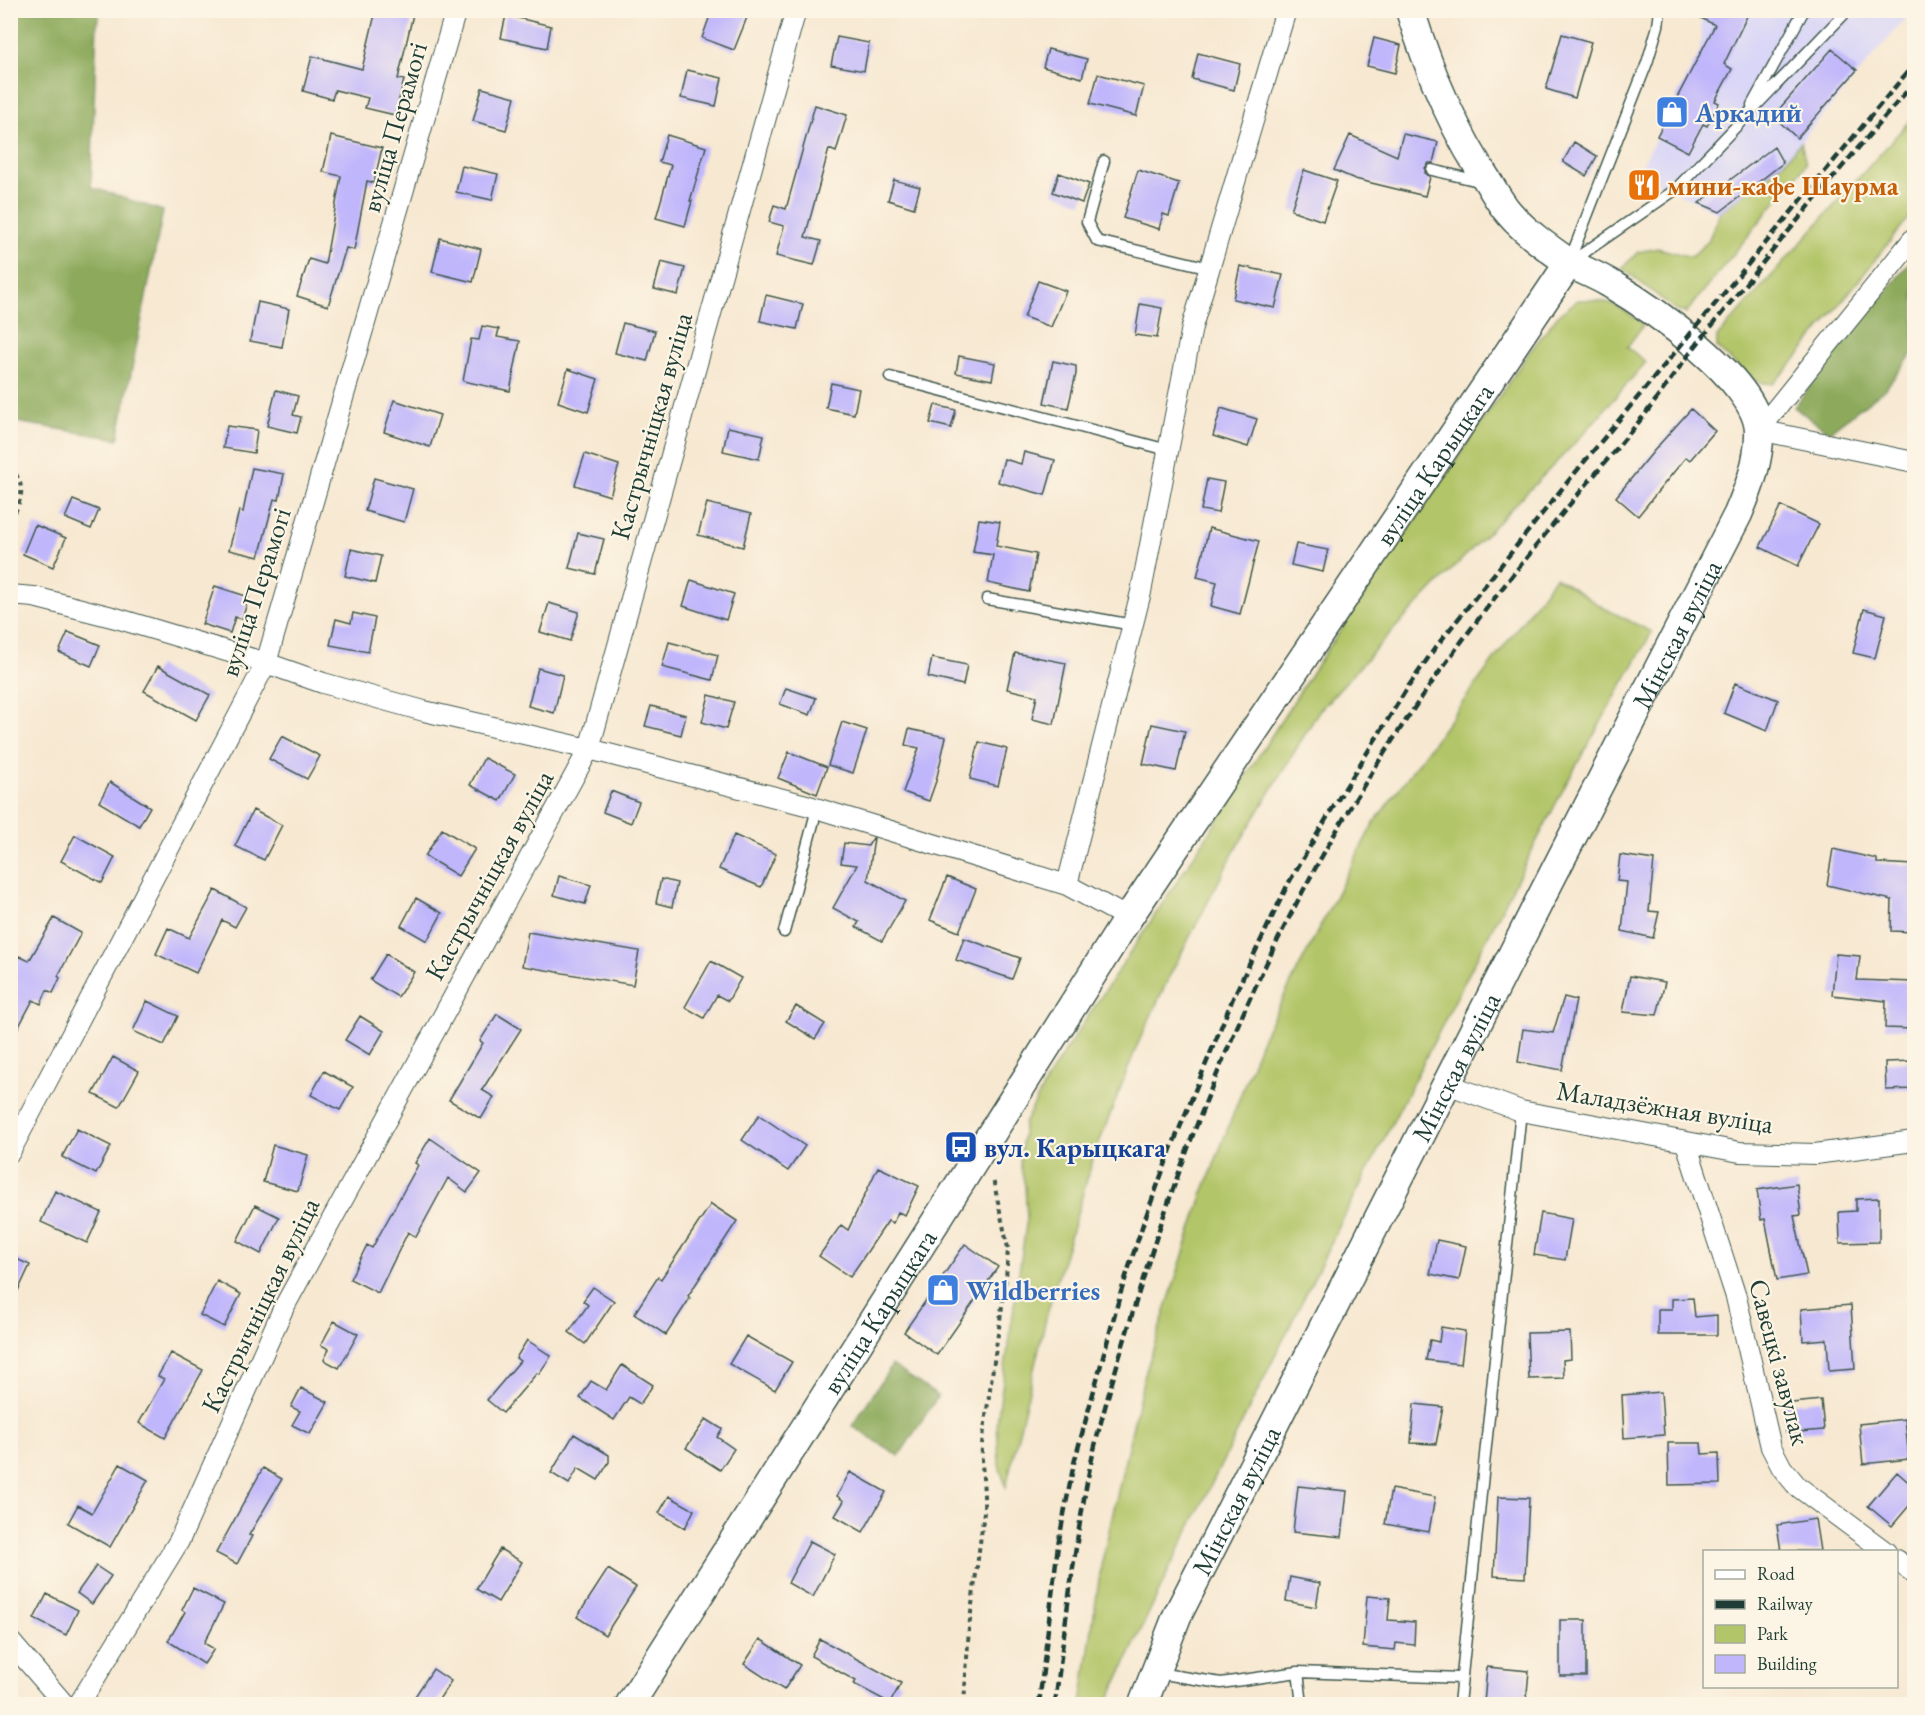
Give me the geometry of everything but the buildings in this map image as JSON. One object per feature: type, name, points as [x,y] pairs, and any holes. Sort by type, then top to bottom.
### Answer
[{"type":"street","name":"вуліца Перамогі","points":[[10,1152],[266,663],[456,10]]},
{"type":"street","name":"Кастрычніцкая вуліца","points":[[79,1704],[179,1541],[283,1309],[589,748],[796,10]]},
{"type":"street","points":[[1067,885],[1133,625],[1192,327],[1286,10]]},
{"type":"street","points":[[1410,10],[1417,34],[1453,123],[1471,156],[1509,212],[1526,230],[1569,263],[1634,298],[1696,345],[1741,388],[1755,411],[1759,430]]},
{"type":"street","points":[[1759,430],[1914,238]]},
{"type":"street","name":"вуліца Карыцкага","points":[[630,1704],[1128,918],[1569,263]]},
{"type":"street","points":[[1759,430],[1914,462]]},
{"type":"street","name":"Мінская вуліца","points":[[1143,1704],[1177,1616],[1738,514],[1756,461],[1759,430]]},
{"type":"street","points":[[10,595],[34,597],[116,618],[266,663],[323,683],[424,711],[589,748],[817,809],[1067,885],[1128,918]]},
{"type":"street","name":"Маладзёжная вуліца","points":[[1447,1084],[1521,1111],[1740,1152],[1815,1154],[1914,1141]]},
{"type":"street","name":"Савецкі завулак","points":[[1686,1143],[1736,1297],[1771,1447],[1782,1468],[1797,1486],[1885,1550]]},
{"type":"street","points":[[1898,1561],[1914,1573]]},
{"type":"street","points":[[10,1641],[64,1704]]},
{"type":"lane","points":[[1569,263],[1647,63],[1658,26],[1660,10]]},
{"type":"lane","points":[[1745,118],[1804,10]]},
{"type":"lane","points":[[1569,263],[1675,190],[1848,10]]},
{"type":"lane","points":[[1104,161],[1087,222],[1097,242],[1210,268]]},
{"type":"lane","points":[[1432,170],[1489,184]]},
{"type":"lane","points":[[890,377],[1168,450]]},
{"type":"lane","points":[[987,599],[1133,625]]},
{"type":"lane","points":[[783,932],[817,809]]},
{"type":"lane","points":[[1459,1704],[1521,1111]]},
{"type":"lane","points":[[1154,1673],[1221,1683],[1298,1672],[1461,1678]]},
{"type":"lane","points":[[1298,1672],[1302,1704]]},
{"type":"path","points":[[10,467],[19,477],[22,493],[10,525]]},
{"type":"path","points":[[965,1704],[969,1628],[984,1512],[982,1444],[1006,1279],[1008,1248],[985,1146]]},
{"type":"shaded area","points":[[1706,11],[1912,11],[1801,141],[1786,164],[1718,213],[1638,173],[1700,52],[1702,19]]},
{"type":"green space","points":[[10,11],[100,11],[97,23],[91,187],[163,211],[118,439],[11,421]]},
{"type":"green space","points":[[1914,116],[1914,211],[1797,358],[1773,384],[1756,382],[1717,348],[1717,337]]},
{"type":"green space","points":[[1801,142],[1806,164],[1686,313],[1677,311],[1622,268],[1638,252],[1658,248],[1691,257],[1708,241],[1720,212],[1783,163]]},
{"type":"green space","points":[[1914,257],[1914,352],[1885,389],[1829,432],[1794,407]]},
{"type":"green space","points":[[1578,300],[1614,304],[1644,324],[1627,347],[1646,362],[1578,440],[1396,627],[1319,711],[1234,852],[1170,975],[1136,1048],[1094,1156],[1047,1314],[1006,1487],[999,1465],[997,1422],[1027,1218],[1025,1186],[1020,1163],[1024,1124],[1050,1074],[1313,671],[1528,354],[1558,315]]},
{"type":"green space","points":[[1555,577],[1604,608],[1652,632],[1568,780],[1343,1219],[1166,1576],[1108,1704],[1081,1704],[1101,1566],[1144,1377],[1202,1196],[1261,1041],[1373,824]]},
{"type":"green space","points":[[892,1365],[938,1396],[899,1456],[852,1426]]},
{"type":"railway","points":[[1039,1704],[1058,1545],[1074,1463],[1120,1295],[1171,1149],[1233,998],[1288,884],[1408,687],[1435,648],[1565,485],[1914,64]]},
{"type":"railway","points":[[1055,1704],[1074,1559],[1089,1472],[1131,1318],[1166,1208],[1206,1100],[1252,994],[1303,891],[1379,761],[1466,635],[1542,538],[1642,418],[1751,277],[1914,83]]},
{"type":"place","name":"Аркадий","points":[[1672,112]]},
{"type":"place","name":"мини-кафе Шаурма","points":[[1644,185]]},
{"type":"place","name":"вул. Карыцкага","points":[[961,1147]]},
{"type":"place","name":"Wildberries","points":[[943,1290]]}]
